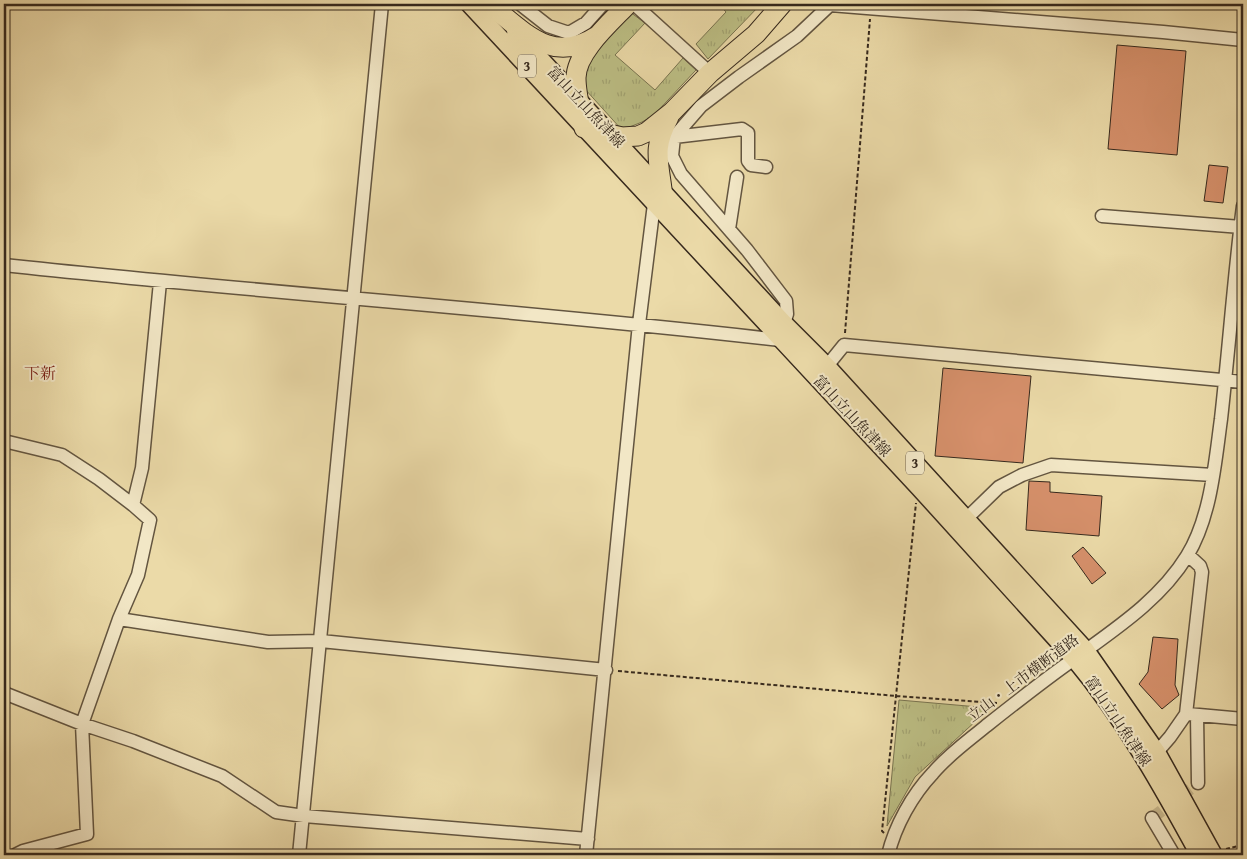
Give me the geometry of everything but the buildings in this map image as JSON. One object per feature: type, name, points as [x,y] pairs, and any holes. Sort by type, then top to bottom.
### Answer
[{"type":"highway","points":[[628,4],[600,34],[583,56],[577,70],[576,80],[584,128],[622,137],[638,136],[656,126],[710,73],[756,34],[782,4]]},
{"type":"highway","points":[[492,6],[537,42],[553,48],[574,47],[586,43],[600,34]]},
{"type":"highway","points":[[658,197],[659,140],[672,112]]},
{"type":"main road","name":"富山立山魚津線","points":[[470,4],[584,128],[658,197],[827,366],[966,519],[1080,655],[1157,752],[1214,855]]},
{"type":"main road","name":"富山立山魚津線","points":[[492,6],[612,135],[658,197],[780,340],[1080,655],[1107,702],[1145,760],[1199,855]]},
{"type":"street","points":[[299,855],[382,4]]},
{"type":"street","points":[[520,4],[548,26],[569,33],[586,23],[603,4]]},
{"type":"street","points":[[634,4],[710,73]]},
{"type":"street","points":[[784,322],[787,314],[786,301],[747,250],[681,174],[672,156],[674,137],[702,106],[797,36],[830,4],[1243,40]]},
{"type":"street","points":[[674,137],[742,129],[748,133],[748,161],[751,165],[766,167]]},
{"type":"street","points":[[729,229],[737,177]]},
{"type":"street","points":[[586,855],[606,670],[639,324],[658,197]]},
{"type":"street","name":"立山・上市横断道路","points":[[888,855],[892,838],[911,802],[932,773],[962,746],[1015,704],[1118,628],[1150,601],[1188,555],[1201,524],[1214,476],[1243,206]]},
{"type":"street","points":[[1102,216],[1241,227]]},
{"type":"street","points":[[4,265],[160,282],[639,324],[780,340]]},
{"type":"street","points":[[133,505],[142,468],[160,282]]},
{"type":"street","points":[[827,366],[844,346],[1243,382]]},
{"type":"street","points":[[4,441],[62,455],[99,478],[150,520],[138,575],[119,619],[82,724],[87,834],[14,855]]},
{"type":"street","points":[[966,519],[998,487],[1022,475],[1051,465],[1214,476]]},
{"type":"street","points":[[1188,555],[1200,566],[1202,572],[1191,714],[1198,783]]},
{"type":"street","points":[[119,619],[268,642],[321,641],[606,670]]},
{"type":"street","points":[[4,693],[222,776],[276,812],[304,816],[588,838]]},
{"type":"street","points":[[1191,714],[1243,719]]},
{"type":"street","points":[[1157,752],[1191,714]]},
{"type":"street","points":[[1152,818],[1174,855]]},
{"type":"path","points":[[844,346],[871,8]]},
{"type":"path","points":[[892,838],[882,831],[914,509],[919,488]]},
{"type":"path","points":[[606,670],[896,696],[1015,704]]},
{"type":"green space","points":[[719,4],[761,4],[708,59],[696,44],[726,12]]},
{"type":"green space","points":[[630,12],[645,23],[615,55],[655,90],[683,58],[696,70],[654,115],[622,130],[584,88],[581,69]]},
{"type":"green space","points":[[899,700],[990,708],[915,777],[887,826]]},
{"type":"tunnel","points":[[1152,818],[1198,783]]},
{"type":"district","name":"下新","points":[[40,373]]}]
